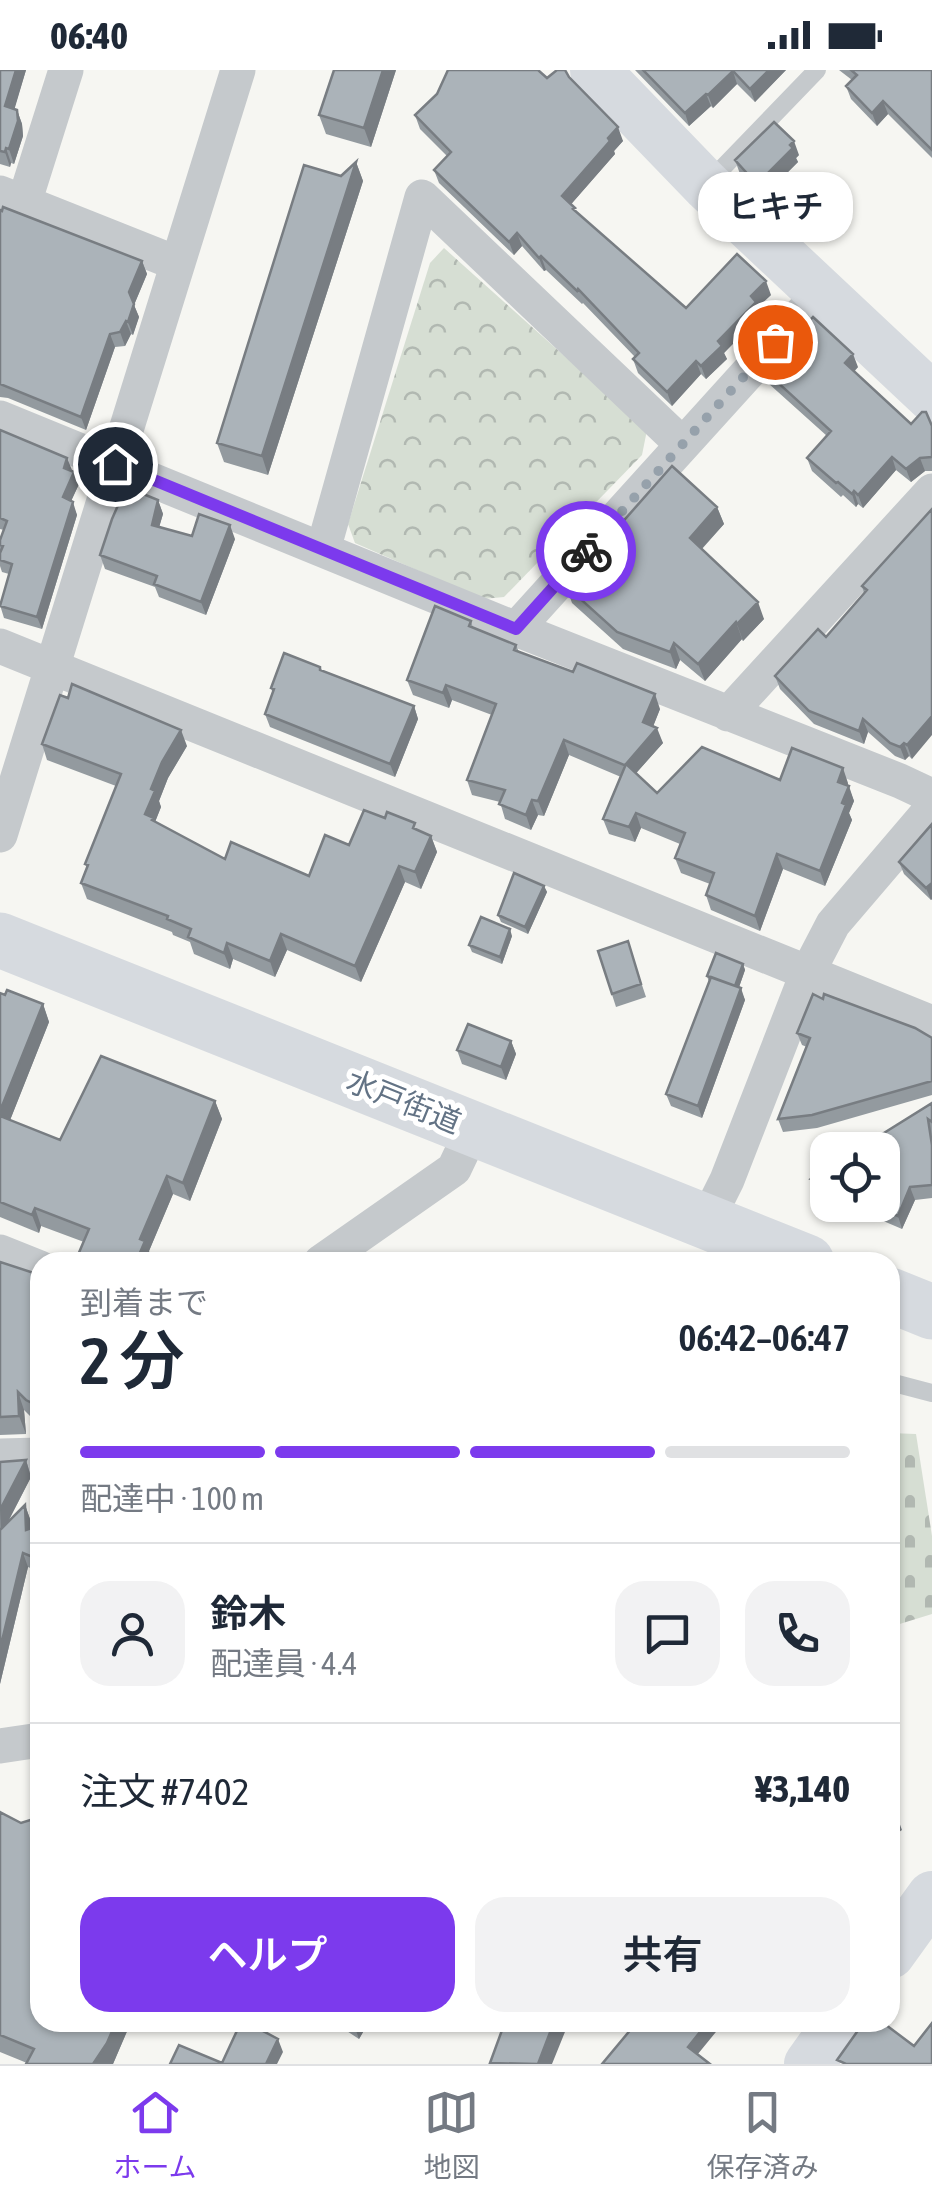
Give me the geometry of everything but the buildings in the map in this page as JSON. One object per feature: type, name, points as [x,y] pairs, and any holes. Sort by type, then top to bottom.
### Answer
[{"type":"highway","name":"水戸街道","points":[[0,940],[782,1252]]},
{"type":"highway","points":[[900,1300],[932,1312]]},
{"type":"street","points":[[66,70],[12,198],[176,263]]},
{"type":"street","points":[[0,835],[238,70]]},
{"type":"street","points":[[595,70],[706,185],[932,397]]},
{"type":"street","points":[[323,550],[422,197],[682,444]]},
{"type":"street","points":[[516,629],[822,291]]},
{"type":"street","points":[[0,418],[932,796]]},
{"type":"street","points":[[728,714],[932,491]]},
{"type":"street","points":[[0,646],[932,1023]]},
{"type":"street","points":[[706,1222],[727,1180],[807,974],[833,924],[932,808]]},
{"type":"street","points":[[335,1252],[454,1169],[472,1129]]},
{"type":"street","points":[[0,1252],[30,1264]]},
{"type":"street","points":[[0,1456],[30,1455]]},
{"type":"street","points":[[0,1746],[30,1742]]},
{"type":"street","points":[[900,1940],[932,1896]]},
{"type":"street","points":[[809,2064],[833,2032]]},
{"type":"lane","points":[[706,185],[808,73]]},
{"type":"lane","points":[[900,1385],[932,1393]]},
{"type":"green space","points":[[444,248],[647,430],[642,455],[504,597],[483,599],[355,543],[348,524],[430,263]]},
{"type":"green space","points":[[900,1433],[916,1434],[932,1536],[932,1614],[900,1624]]},
{"type":"way so far","points":[[586,551],[775,342]]},
{"type":"place","name":"ヒキチ","points":[[775,342]]},
{"type":"route","points":[[115,464],[516,629],[586,551]]}]
